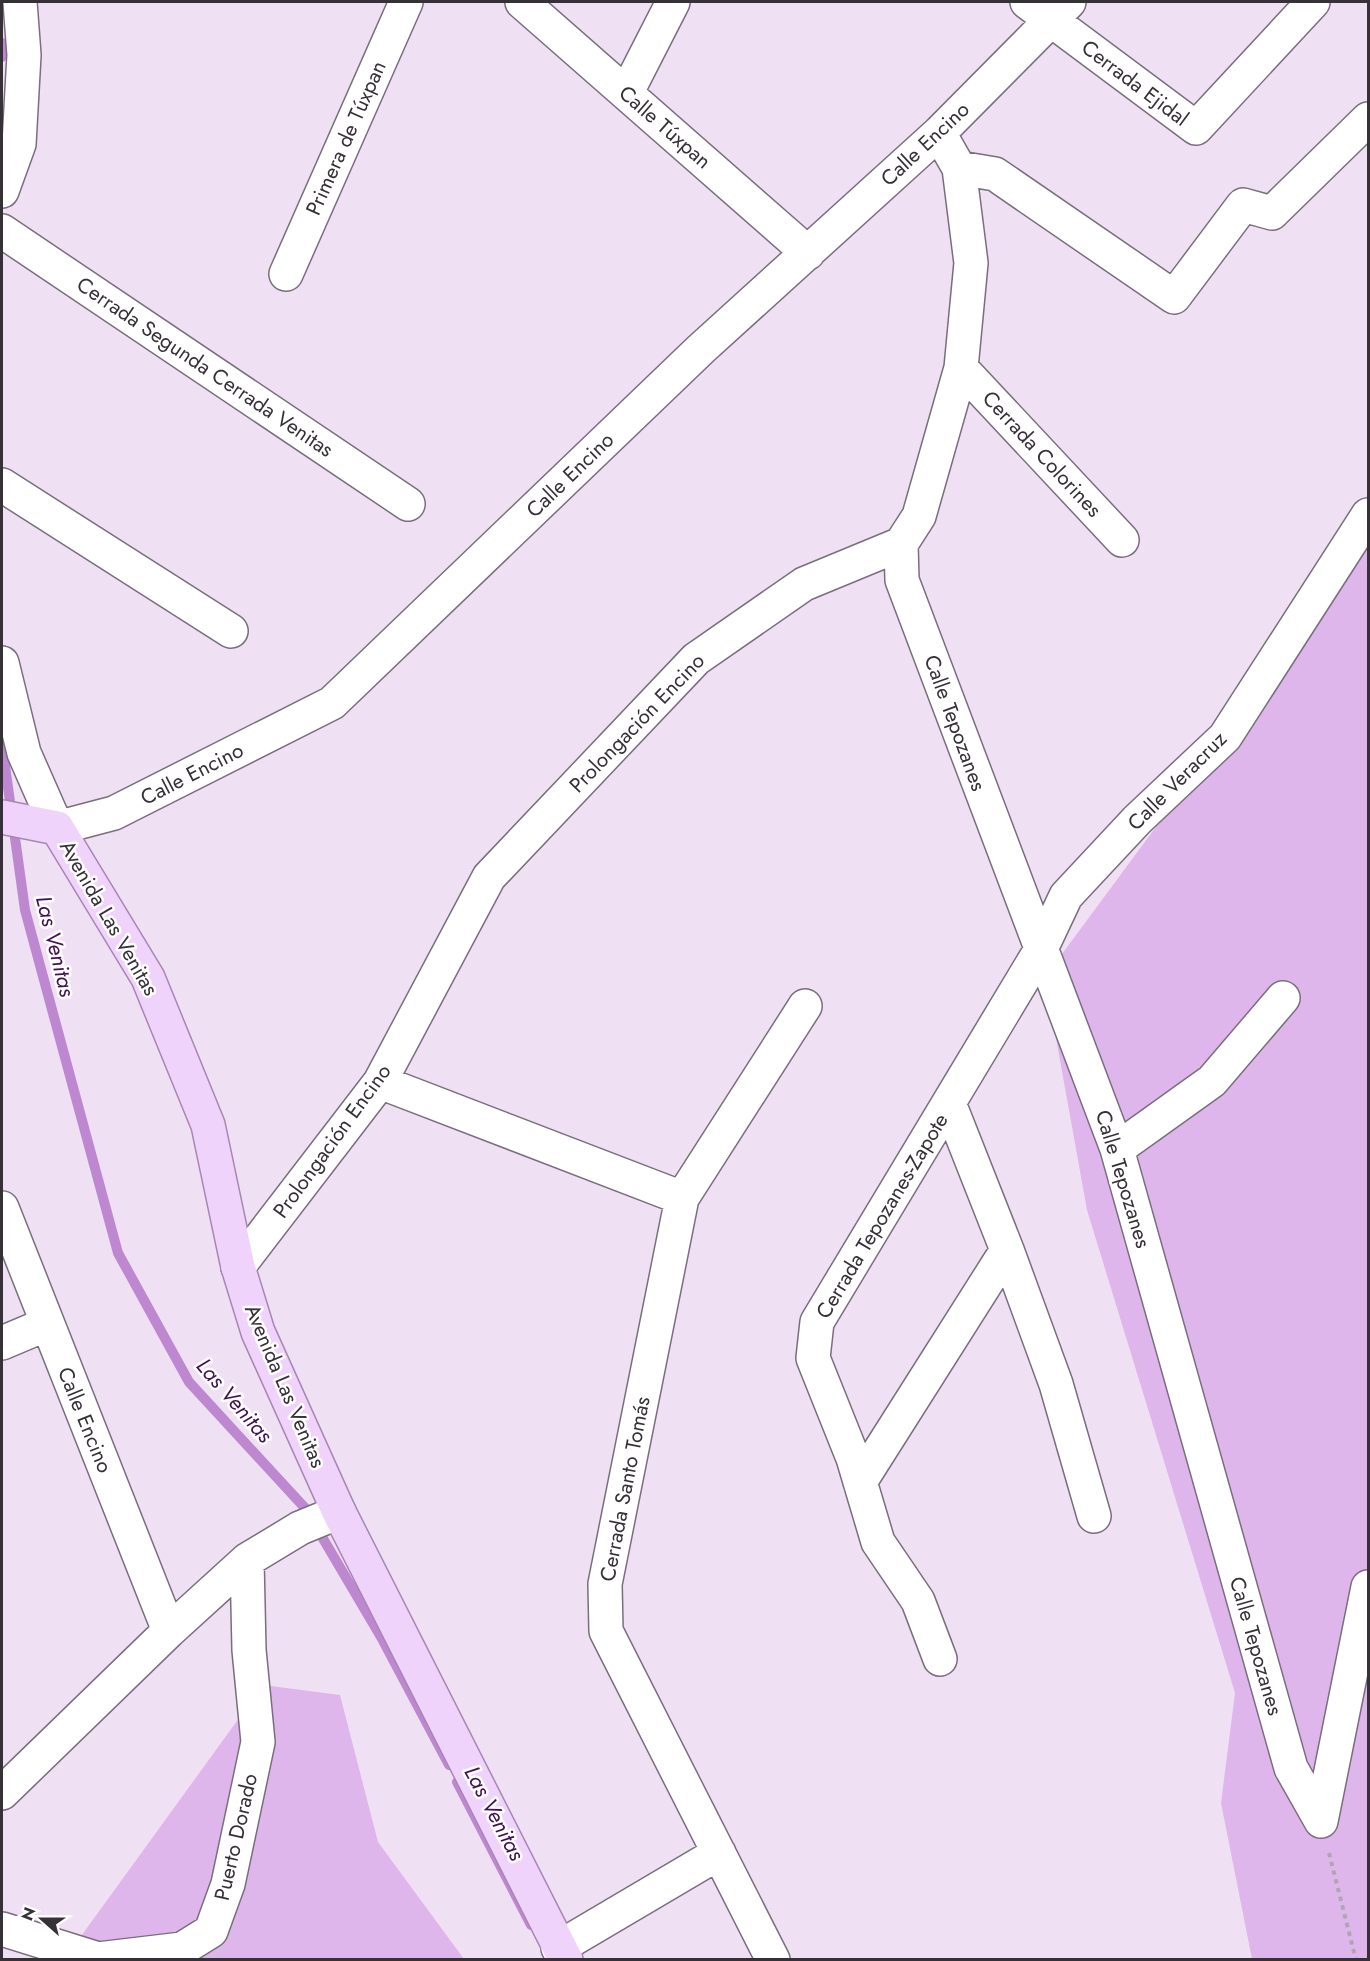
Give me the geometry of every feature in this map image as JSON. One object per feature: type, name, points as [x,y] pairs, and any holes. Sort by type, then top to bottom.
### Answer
[{"type":"main road","name":"Calle Encino","points":[[2,817],[46,826]]},
{"type":"main road","name":"Avenida Las Venitas","points":[[46,826],[152,988],[208,1125],[238,1267],[258,1332],[337,1513],[562,1954]]},
{"type":"street","points":[[2,191],[19,144],[24,55],[20,2]]},
{"type":"street","name":"Primera de Túxpan","points":[[286,274],[406,2]]},
{"type":"street","name":"Calle Túxpan","points":[[522,2],[808,253]]},
{"type":"street","points":[[627,92],[673,2]]},
{"type":"street","name":"Cerrada Ejidal","points":[[1049,8],[1196,129],[1313,2]]},
{"type":"street","name":"Calle Encino","points":[[46,826],[114,813],[332,703],[701,349],[939,134],[1049,8]]},
{"type":"street","points":[[959,168],[995,174],[1174,297],[1243,205],[1272,213],[1368,118]]},
{"type":"street","points":[[901,544],[919,516],[962,368],[971,263],[959,168],[939,134]]},
{"type":"street","name":"Cerrada Segunda Cerrada Venitas","points":[[2,231],[408,504]]},
{"type":"street","name":"Cerrada Colorines","points":[[962,368],[1122,540]]},
{"type":"street","points":[[2,485],[231,631]]},
{"type":"street","name":"Calle Veracruz","points":[[1040,951],[1066,896],[1137,820],[1225,737],[1368,515]]},
{"type":"street","name":"Calle Tepozanes","points":[[901,544],[902,580],[1040,951],[1117,1149],[1291,1768],[1321,1821]]},
{"type":"street","name":"Prolongación Encino","points":[[238,1267],[380,1083],[489,877],[696,659],[804,584],[901,544]]},
{"type":"street","name":"Avenida Las Venitas","points":[[2,663],[24,753],[46,826]]},
{"type":"street","name":"Cerrada Tepozanes-Zapote","points":[[940,1659],[918,1601],[878,1542],[860,1482],[813,1358],[817,1322],[1040,951]]},
{"type":"street","points":[[1117,1149],[1212,1081],[1283,998]]},
{"type":"street","name":"Cerrada Santo Tomás","points":[[773,1959],[606,1631],[605,1584],[682,1198],[806,1006]]},
{"type":"street","points":[[380,1083],[682,1198]]},
{"type":"street","points":[[949,1102],[1008,1250],[1056,1384],[1094,1516]]},
{"type":"street","name":"Calle Encino","points":[[2,1208],[169,1631]]},
{"type":"street","points":[[860,1482],[1008,1250]]},
{"type":"street","points":[[2,1343],[47,1324]]},
{"type":"street","points":[[2,1793],[169,1631],[247,1560],[300,1528],[337,1513]]},
{"type":"street","name":"Puerto Dorado","points":[[2,1929],[98,1959],[182,1949],[211,1931],[228,1884],[258,1742],[249,1650],[247,1560]]},
{"type":"street","points":[[1321,1821],[1368,1587]]},
{"type":"street","points":[[562,1954],[719,1853]]},
{"type":"path","points":[[1321,1821],[1356,1959]]},
{"type":"shaded area","points":[[1368,540],[1368,1959],[1252,1959],[1221,1803],[1235,1693],[1087,1210],[1045,977]]},
{"type":"shaded area","points":[[263,1685],[340,1695],[378,1842],[464,1959],[60,1960],[71,1950]]},
{"type":"waterway","name":"Las Venitas","points":[[2,43],[2,57]]},
{"type":"waterway","name":"Las Venitas","points":[[2,744],[25,910],[118,1253],[189,1382],[305,1508],[381,1637],[449,1765]]},
{"type":"waterway","name":"Las Venitas","points":[[457,1782],[531,1925]]}]
